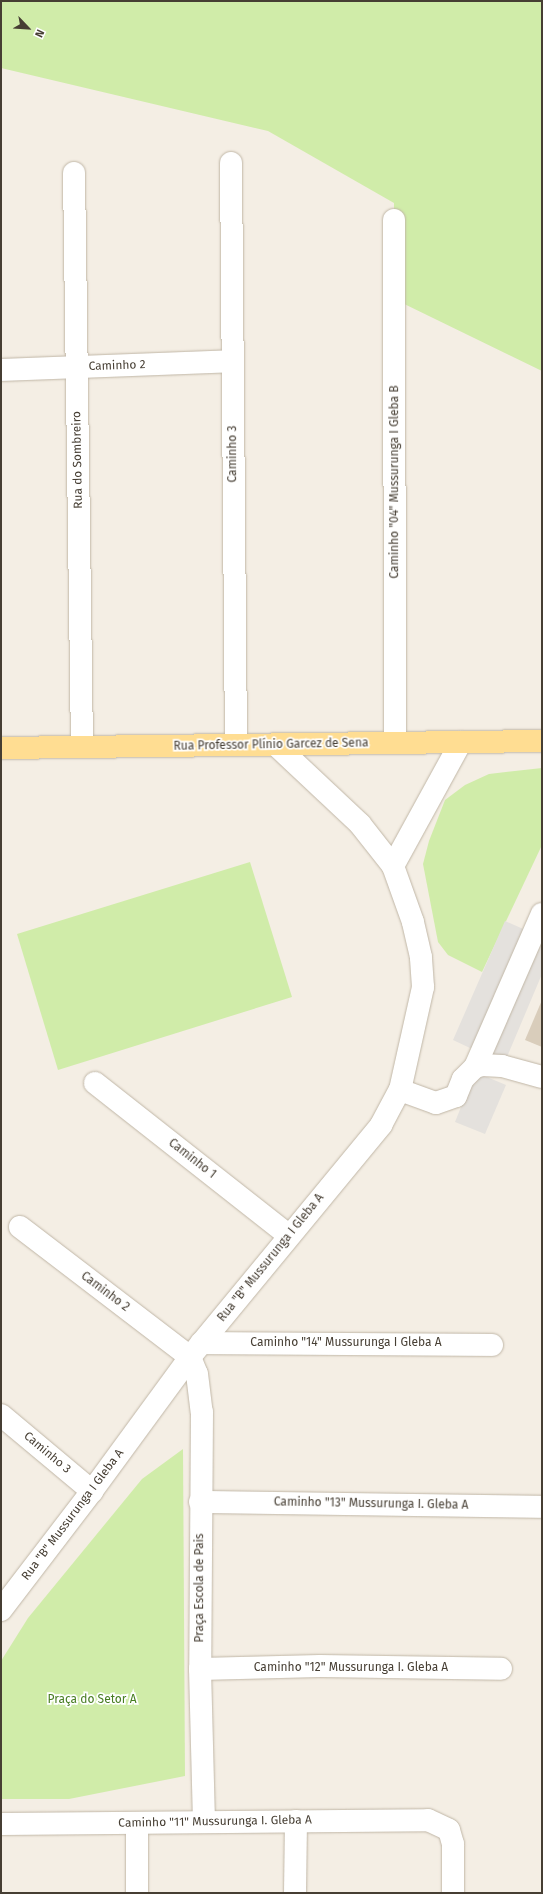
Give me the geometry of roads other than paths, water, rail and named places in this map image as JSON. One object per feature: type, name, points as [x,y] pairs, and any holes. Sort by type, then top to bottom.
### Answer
[{"type":"main road","name":"Rua Professor Plínio Garcez de Sena","points":[[1,748],[542,741]]},
{"type":"street","name":"Caminho 3","points":[[231,163],[236,745]]},
{"type":"street","name":"Rua do Sombreiro","points":[[74,173],[82,747]]},
{"type":"street","name":"Caminho \"04\" Mussurunga I Gleba B","points":[[394,220],[395,743]]},
{"type":"street","name":"Caminho 2","points":[[1,370],[233,361]]},
{"type":"street","points":[[393,866],[461,742]]},
{"type":"street","name":"Rua \"B\" Mussurunga I Gleba A","points":[[1,1610],[92,1491],[195,1350],[288,1235],[381,1125],[400,1090],[423,987],[421,958],[413,922],[393,866],[360,824],[276,745]]},
{"type":"street","points":[[400,1090],[436,1103],[456,1096],[463,1078],[475,1067],[542,914]]},
{"type":"street","points":[[475,1067],[482,1065],[502,1066],[542,1076]]},
{"type":"street","name":"Caminho 1","points":[[95,1083],[288,1235]]},
{"type":"street","name":"Caminho 2","points":[[20,1227],[195,1350]]},
{"type":"street","name":"Caminho \"14\" Mussurunga I Gleba A","points":[[195,1350],[492,1345]]},
{"type":"street","name":"Praça Escola de Pais","points":[[195,1350],[197,1374],[201,1393],[200,1669],[204,1821]]},
{"type":"street","name":"Caminho 3","points":[[1,1415],[92,1491]]},
{"type":"street","name":"Caminho \"13\" Mussurunga I. Gleba A","points":[[200,1502],[542,1506]]},
{"type":"street","name":"Caminho \"12\" Mussurunga I. Gleba A","points":[[200,1669],[320,1666],[501,1669]]},
{"type":"street","name":"Caminho \"11\" Mussurunga I. Gleba A","points":[[1,1824],[137,1824],[204,1821],[428,1820],[449,1830],[453,1844],[453,1893]]},
{"type":"street","points":[[295,1893],[296,1821]]},
{"type":"street","points":[[137,1824],[137,1893]]},
{"type":"park label","name":"Praça do Setor A","points":[[92,1700]]}]
